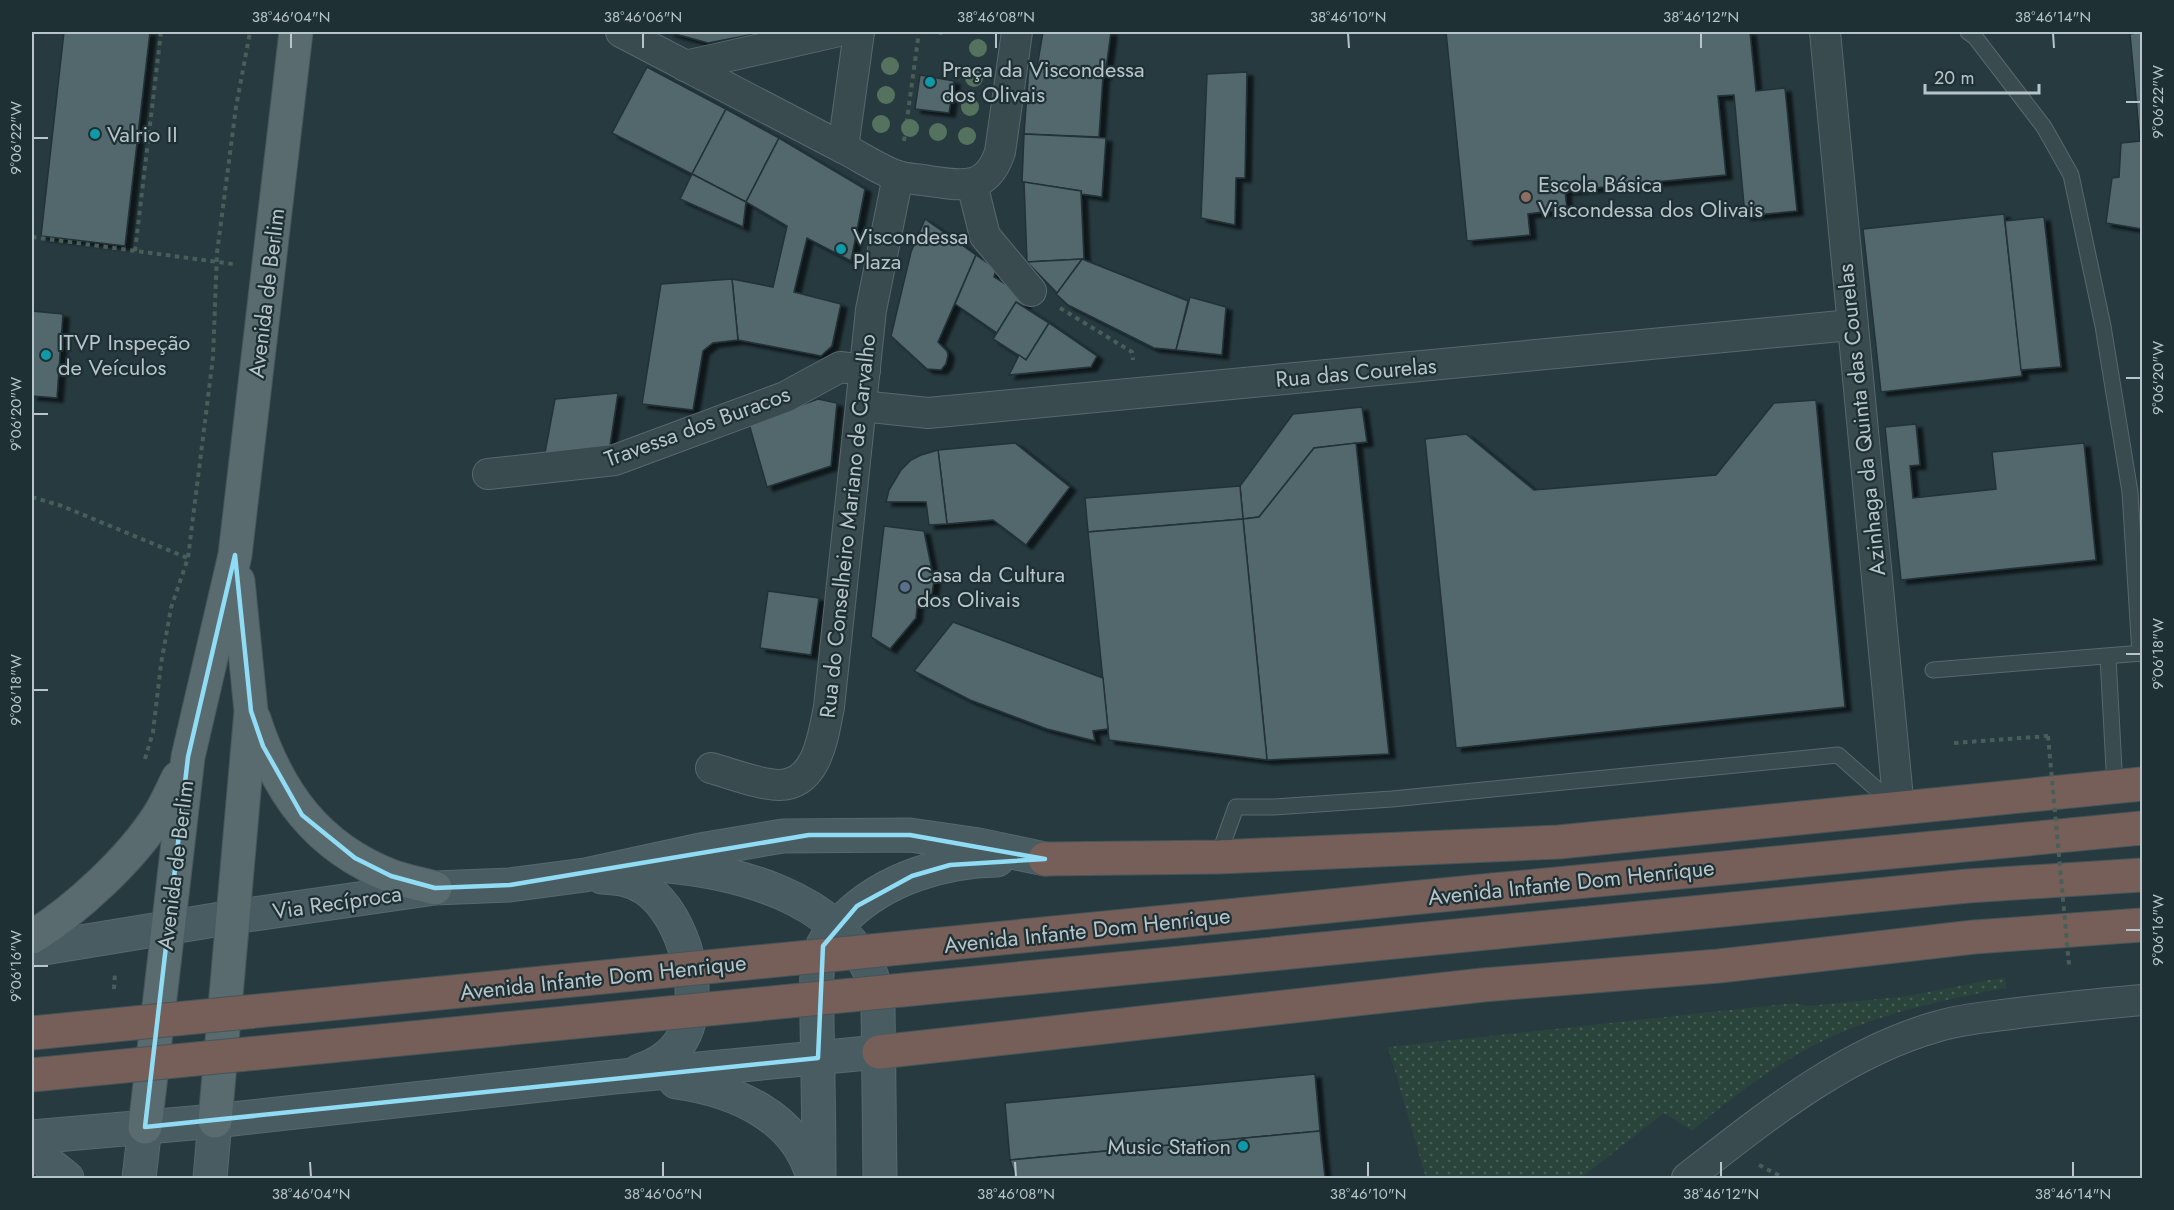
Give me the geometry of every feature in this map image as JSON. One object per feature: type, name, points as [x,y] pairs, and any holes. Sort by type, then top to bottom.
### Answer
[{"type":"highway","points":[[1045,859],[1218,857],[1559,842],[2129,786]]},
{"type":"highway","name":"Avenida Infante Dom Henrique","points":[[32,1033],[2142,828]]},
{"type":"highway","name":"Avenida Infante Dom Henrique","points":[[32,1075],[1968,886],[2142,875]]},
{"type":"highway","name":"Avenida Infante Dom Henrique","points":[[2096,879],[2142,881]]},
{"type":"highway","points":[[879,1052],[1483,985],[1719,966],[1974,937],[2142,925]]},
{"type":"main road","name":"Avenida de Berlim","points":[[139,1179],[188,757],[235,555],[296,32]]},
{"type":"main road","name":"Avenida de Berlim","points":[[210,1179],[251,711],[235,555]]},
{"type":"main road","points":[[251,711],[263,746],[280,782],[302,815],[321,833],[355,858],[391,876],[435,888]]},
{"type":"main road","points":[[32,937],[72,908],[125,858],[159,815],[188,757]]},
{"type":"main road","points":[[643,864],[700,850],[783,836],[809,835],[910,836],[979,845],[1045,859]]},
{"type":"main road","points":[[819,1179],[818,971],[823,946],[835,928],[857,906],[883,889],[912,876],[950,865],[983,860],[1045,859]]},
{"type":"main road","points":[[643,864],[701,869],[742,878],[784,893],[809,907],[854,945],[868,968],[878,1006],[880,1179]]},
{"type":"main road","name":"Via Recíproca","points":[[32,950],[168,927],[435,888],[510,885],[585,875],[643,864]]},
{"type":"main road","points":[[585,875],[628,880],[645,888],[663,903],[678,931],[689,968],[692,1007],[683,1038],[673,1052],[660,1062],[614,1077]]},
{"type":"main road","points":[[32,1137],[215,1121],[614,1077],[879,1052]]},
{"type":"main road","points":[[614,1077],[657,1079],[706,1087],[731,1094],[754,1105],[776,1119],[791,1135],[804,1155],[813,1179]]},
{"type":"main road","points":[[32,1154],[41,1157],[67,1179]]},
{"type":"street","points":[[621,32],[898,176],[958,185],[972,184],[986,177],[996,166],[1017,32]]},
{"type":"street","points":[[685,66],[835,32]]},
{"type":"street","points":[[843,148],[859,32]]},
{"type":"street","name":"Azinhaga da Quinta das Courelas","points":[[1825,32],[1851,325],[1899,809]]},
{"type":"street","name":"Rua do Conselheiro Mariano de Carvalho","points":[[711,768],[776,785],[789,784],[801,779],[814,762],[822,744],[829,707],[871,310],[898,176]]},
{"type":"street","points":[[972,184],[985,236],[1031,291]]},
{"type":"street","name":"Rua das Courelas","points":[[861,406],[928,413],[1851,325]]},
{"type":"street","name":"Travessa dos Buracos","points":[[488,474],[615,460],[784,397],[840,367],[865,370]]},
{"type":"street","points":[[1687,1179],[1777,1109],[1814,1084],[1897,1041],[1939,1026],[1984,1017],[2140,1004]]},
{"type":"lane","points":[[1933,670],[2141,653],[2130,492],[2103,326],[2071,175],[2044,127],[1975,37],[1968,32]]},
{"type":"lane","points":[[2108,657],[2129,786]]},
{"type":"lane","points":[[1218,857],[1236,807],[1274,807],[1392,799],[1838,755],[1899,809]]},
{"type":"path","points":[[135,251],[161,32]]},
{"type":"path","points":[[144,762],[153,732],[161,664],[171,608],[188,558],[213,357],[217,262],[236,106],[250,32]]},
{"type":"path","points":[[898,176],[919,32]]},
{"type":"path","points":[[938,32],[948,32]]},
{"type":"path","points":[[32,237],[237,264]]},
{"type":"path","points":[[1031,291],[1132,352],[1136,393]]},
{"type":"path","points":[[32,497],[62,506],[195,561]]},
{"type":"path","points":[[1954,743],[2048,736],[2069,965]]},
{"type":"path","points":[[1761,1166],[1784,1179]]},
{"type":"highlighted area","points":[[235,555],[251,711],[263,746],[302,815],[355,858],[391,876],[435,888],[510,885],[809,835],[910,835],[1045,859],[950,865],[912,876],[857,906],[823,946],[818,1058],[145,1127],[188,757]]},
{"type":"green space","points":[[2005,977],[2006,988],[1907,1010],[1829,1038],[1767,1074],[1692,1131],[1664,1113],[1581,1178],[1426,1178],[1388,1047],[1794,1003],[1808,1006],[1908,996]]},
{"type":"building","name":"Valrio II","points":[[64,32],[150,32],[125,246],[41,236]]},
{"type":"building","points":[[668,32],[766,32],[708,43]]},
{"type":"building","points":[[1043,32],[1111,32],[1105,76],[1037,67]]},
{"type":"building","points":[[1446,32],[1750,32],[1756,91],[1785,88],[1797,211],[1745,216],[1734,95],[1718,96],[1726,175],[1565,191],[1567,209],[1528,214],[1530,235],[1467,241]]},
{"type":"building","points":[[2142,32],[2142,229],[2106,223],[2112,178],[2119,177],[2121,143],[2140,141],[2130,34]]},
{"type":"building","points":[[1029,66],[1103,77],[1099,137],[1024,134]]},
{"type":"building","points":[[647,67],[726,109],[692,174],[612,133]]},
{"type":"building","points":[[1247,72],[1245,178],[1236,178],[1235,225],[1201,218],[1207,74]]},
{"type":"building","points":[[920,75],[954,81],[949,113],[915,109]]},
{"type":"building","points":[[726,109],[779,138],[746,202],[692,174]]},
{"type":"building","points":[[1024,134],[1106,138],[1102,197],[1081,194],[1081,191],[1022,182]]},
{"type":"building","name":"Viscondessa Plaza","points":[[779,138],[865,189],[851,261],[807,238],[794,292],[841,304],[832,346],[821,356],[738,340],[732,279],[773,287],[787,226],[746,202]]},
{"type":"building","points":[[692,174],[746,202],[743,227],[680,199]]},
{"type":"building","points":[[1024,182],[1081,191],[1084,259],[1027,262]]},
{"type":"building","points":[[2004,214],[2022,376],[1881,392],[1863,229]]},
{"type":"building","points":[[2044,217],[2061,367],[2021,370],[2005,221]]},
{"type":"building","points":[[925,219],[976,255],[938,342],[948,355],[946,364],[941,370],[927,369],[891,336],[911,252]]},
{"type":"building","points":[[976,255],[996,269],[994,277],[1028,298],[1023,306],[1016,302],[997,333],[955,304]]},
{"type":"building","points":[[1082,259],[1188,301],[1176,350],[1154,348],[1068,305],[1056,294]]},
{"type":"building","points":[[1082,259],[1057,293],[1027,262]]},
{"type":"building","points":[[732,279],[738,340],[713,343],[703,351],[693,410],[642,404],[661,284]]},
{"type":"building","points":[[1190,297],[1226,307],[1222,355],[1176,350]]},
{"type":"building","points":[[1016,302],[1049,323],[1026,360],[993,339]]},
{"type":"building","name":"ITVP Inspeção de Veículos","points":[[32,311],[63,314],[57,398],[32,396]]},
{"type":"building","points":[[1049,323],[1097,356],[1091,367],[1009,375],[1019,355],[1026,360]]},
{"type":"building","points":[[618,393],[609,452],[544,458],[555,399]]},
{"type":"building","points":[[818,399],[837,403],[831,466],[767,487],[749,424]]},
{"type":"building","points":[[1816,400],[1845,707],[1456,748],[1425,439],[1466,434],[1534,490],[1716,475],[1774,403]]},
{"type":"building","points":[[1362,407],[1367,442],[1314,448],[1259,517],[1243,519],[1240,486],[1293,414]]},
{"type":"building","points":[[1916,424],[1920,465],[1910,466],[1913,498],[1996,489],[1992,452],[2084,443],[2096,560],[1901,580],[1885,427]]},
{"type":"building","points":[[1015,443],[1070,487],[1026,545],[993,520],[947,524],[938,450]]},
{"type":"building","points":[[1356,443],[1389,754],[1267,760],[1243,519],[1259,517],[1314,448]]},
{"type":"building","points":[[938,450],[947,524],[929,525],[926,502],[886,502],[889,490],[901,470],[911,460]]},
{"type":"building","points":[[1240,486],[1243,519],[1088,532],[1085,498]]},
{"type":"building","points":[[1243,519],[1267,760],[1109,740],[1088,532]]},
{"type":"building","name":"Casa da Cultura dos Olivais","points":[[884,526],[924,531],[934,580],[932,594],[918,597],[916,618],[890,649],[871,637]]},
{"type":"building","points":[[768,591],[819,598],[811,655],[760,648]]},
{"type":"building","points":[[953,622],[1103,678],[1108,729],[1093,731],[1095,741],[1047,729],[970,700],[914,671]]},
{"type":"building","points":[[1315,1074],[1320,1131],[1010,1160],[1005,1103]]},
{"type":"building","name":"Music Station","points":[[1320,1131],[1325,1178],[1016,1178],[1010,1160]]},
{"type":"place","name":"Praça da Viscondessa dos Olivais","points":[[930,82]]},
{"type":"place","name":"Valrio II","points":[[95,134]]},
{"type":"place","name":"Escola Básica Viscondessa dos Olivais","points":[[1526,197]]},
{"type":"place","name":"Viscondessa Plaza","points":[[841,249]]},
{"type":"place","name":"ITVP Inspeção de Veículos","points":[[46,355]]},
{"type":"place","name":"Casa da Cultura dos Olivais","points":[[905,587]]},
{"type":"place","name":"Music Station","points":[[1243,1146]]}]
